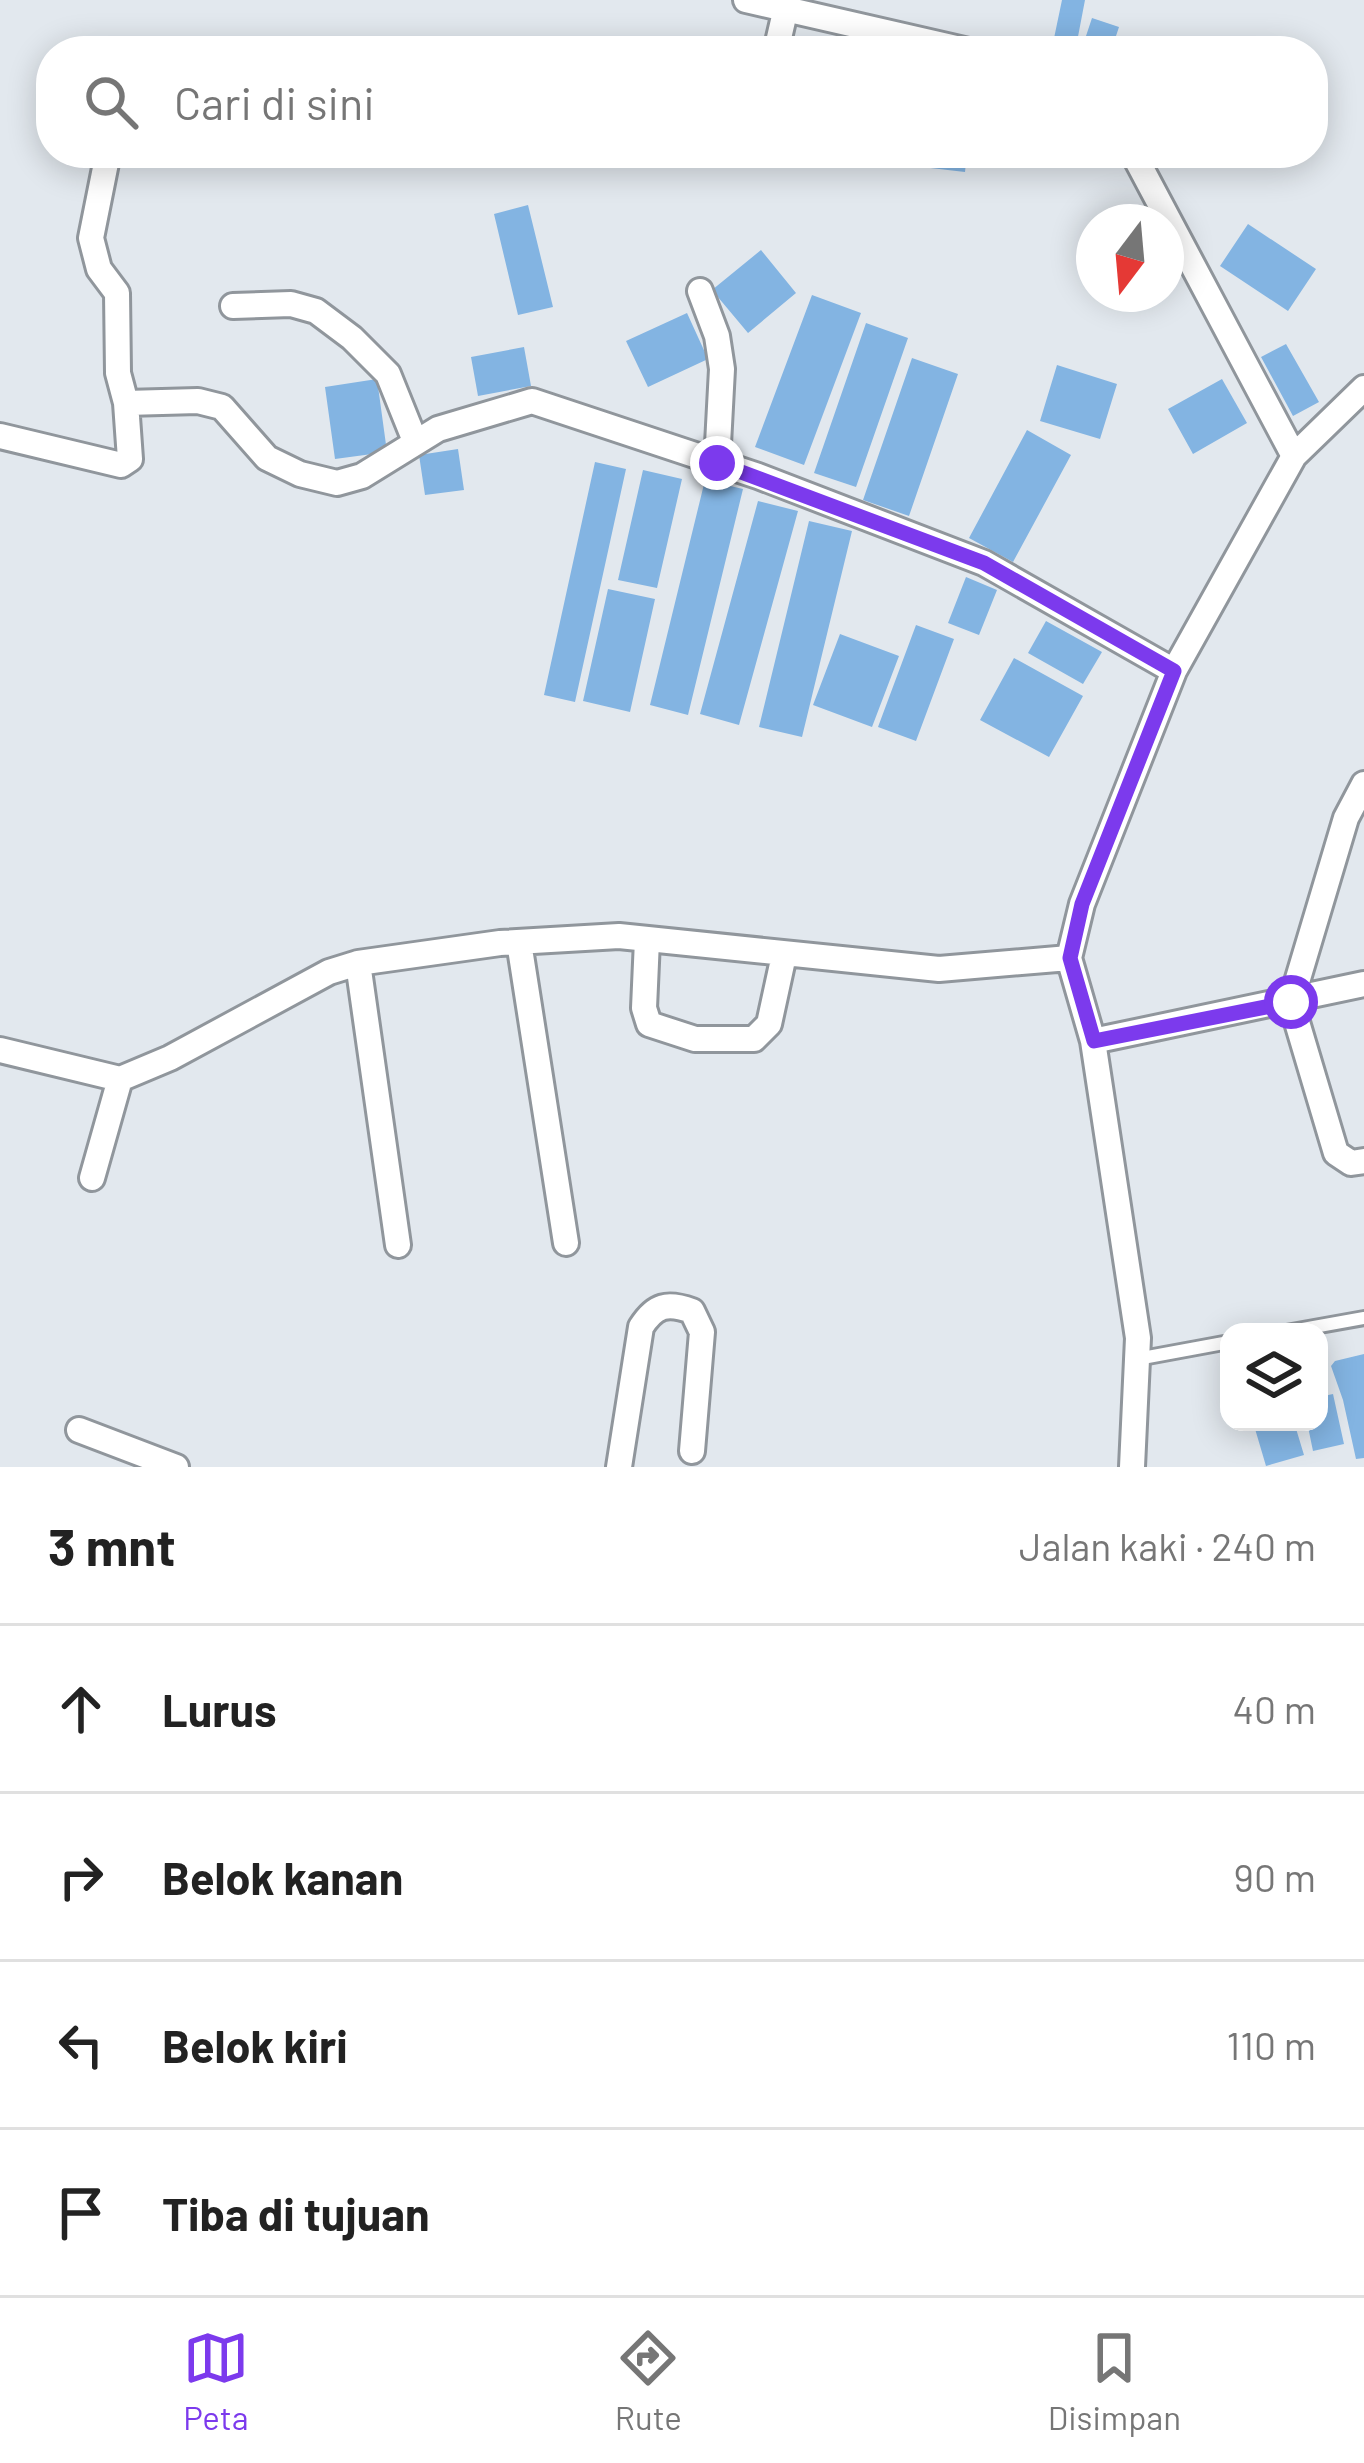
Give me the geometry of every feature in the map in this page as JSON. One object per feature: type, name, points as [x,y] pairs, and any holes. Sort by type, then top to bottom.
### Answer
[{"type":"street","points":[[746,0],[900,36]]},
{"type":"street","points":[[779,36],[785,11]]},
{"type":"street","points":[[0,436],[121,464],[130,459],[126,403],[118,373],[117,293],[99,268],[91,238],[105,168]]},
{"type":"street","points":[[1141,168],[1294,456]]},
{"type":"street","points":[[700,291],[717,336],[722,369],[717,463]]},
{"type":"street","points":[[233,306],[291,304],[316,311],[388,374],[416,441]]},
{"type":"street","points":[[1132,1467],[1138,1338],[1094,1041],[1070,958],[1082,904],[1174,671],[1294,456],[1364,388]]},
{"type":"street","points":[[126,403],[198,401],[222,407],[267,458],[300,474],[338,483],[362,476],[438,429],[532,401],[717,463],[984,563],[1174,671]]},
{"type":"street","points":[[1364,784],[1291,1002],[1336,1153],[1351,1163],[1364,1161]]},
{"type":"street","points":[[0,1050],[120,1079],[170,1058],[329,972],[358,963],[519,942],[619,936],[939,969],[1070,958]]},
{"type":"street","points":[[647,940],[644,1008],[649,1024],[695,1039],[754,1040],[769,1024],[784,955]]},
{"type":"street","points":[[519,942],[566,1243]]},
{"type":"street","points":[[358,963],[398,1245]]},
{"type":"street","points":[[1094,1041],[1364,984]]},
{"type":"street","points":[[92,1178],[120,1079]]},
{"type":"street","points":[[619,1467],[641,1327],[651,1311],[663,1305],[692,1311],[702,1333],[692,1451]]},
{"type":"street","points":[[80,1430],[176,1467]]},
{"type":"lane","points":[[1328,1324],[1364,1318]]},
{"type":"lane","points":[[1137,1360],[1220,1344]]},
{"type":"building","points":[[1062,0],[1085,0],[1078,36],[1054,36]]},
{"type":"building","points":[[1092,18],[1119,27],[1116,36],[1086,36]]},
{"type":"building","points":[[528,205],[553,307],[518,315],[494,214]]},
{"type":"building","points":[[1248,224],[1316,269],[1288,311],[1220,266]]},
{"type":"building","points":[[761,250],[796,293],[748,333],[712,290]]},
{"type":"building","points":[[812,295],[861,313],[804,465],[755,447]]},
{"type":"building","points":[[687,313],[708,359],[648,387],[626,341]]},
{"type":"building","points":[[866,323],[908,338],[856,487],[814,473]]},
{"type":"building","points":[[1286,344],[1319,402],[1293,416],[1261,357]]},
{"type":"building","points":[[524,347],[531,386],[478,396],[471,357]]},
{"type":"building","points":[[912,358],[958,374],[909,516],[863,500]]},
{"type":"building","points":[[1057,365],[1117,384],[1100,439],[1040,421]]},
{"type":"building","points":[[377,379],[387,452],[335,459],[325,387]]},
{"type":"building","points":[[1222,379],[1247,423],[1193,454],[1168,409]]},
{"type":"building","points":[[1027,430],[1071,455],[1013,562],[969,538]]},
{"type":"building","points":[[458,449],[464,490],[425,495],[419,455]]},
{"type":"building","points":[[595,462],[626,469],[575,702],[544,695]]},
{"type":"building","points":[[643,470],[682,479],[657,588],[618,580]]},
{"type":"building","points":[[705,480],[743,489],[688,715],[650,705]]},
{"type":"building","points":[[758,501],[798,511],[739,725],[700,714]]},
{"type":"building","points":[[809,521],[852,531],[802,737],[759,727]]},
{"type":"building","points":[[966,577],[997,590],[979,635],[948,623]]},
{"type":"building","points":[[608,589],[655,599],[630,712],[583,701]]},
{"type":"building","points":[[1046,621],[1102,652],[1083,684],[1028,653]]},
{"type":"building","points":[[916,625],[954,639],[916,741],[878,727]]},
{"type":"building","points":[[840,634],[899,656],[872,727],[813,705]]},
{"type":"building","points":[[1014,658],[1083,696],[1049,757],[980,720]]},
{"type":"building","points":[[1364,1354],[1364,1458],[1356,1459],[1331,1366]]},
{"type":"building","points":[[1333,1394],[1344,1444],[1313,1451],[1309,1431],[1328,1431],[1328,1395]]},
{"type":"building","points":[[1256,1431],[1297,1431],[1304,1455],[1266,1466]]},
{"type":"route","points":[[717,463],[984,563],[1174,671],[1082,904],[1070,958],[1094,1041],[1291,1002]]}]
